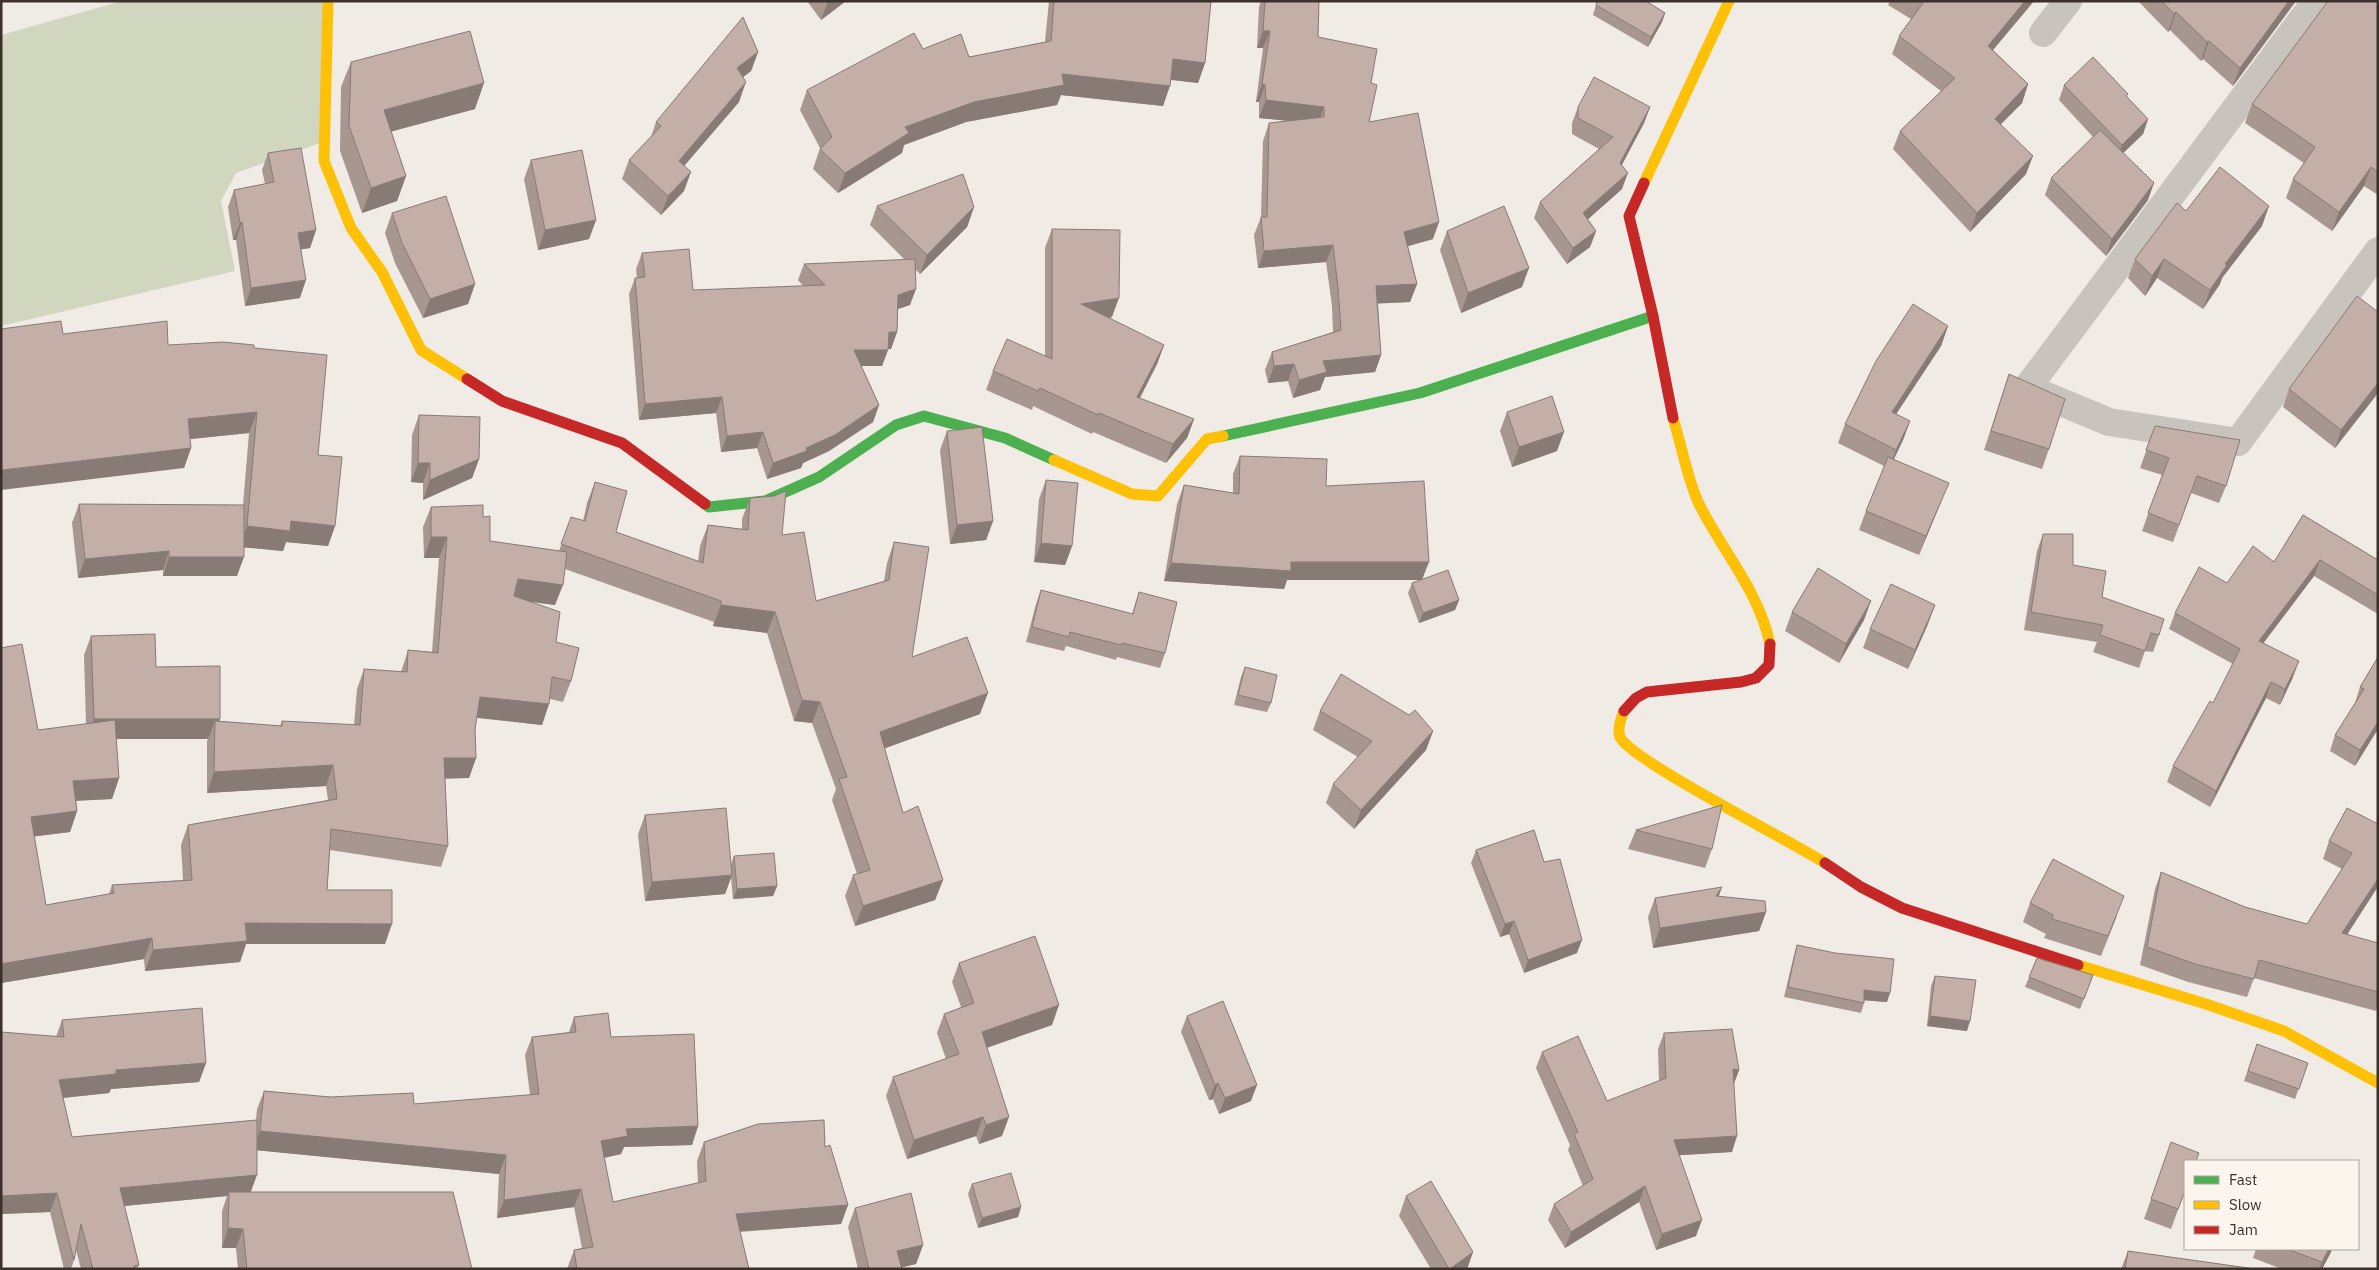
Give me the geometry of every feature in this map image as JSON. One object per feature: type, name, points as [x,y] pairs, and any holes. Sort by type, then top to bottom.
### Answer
[{"type":"street","points":[[328,1],[324,161],[351,228],[382,272],[421,350],[502,401],[622,443],[709,507],[765,501],[819,477],[896,425],[924,416],[1004,438],[1132,494],[1158,496],[1208,439],[1420,393],[1653,316]]},
{"type":"street","points":[[1729,1],[1630,216],[1653,316],[1672,415],[1698,500],[1728,551],[1766,624],[1771,648],[1769,665],[1756,678],[1741,682],[1648,692],[1636,698],[1625,709],[1620,721],[1620,736],[1628,747],[1657,767],[1811,854],[1861,888],[1902,908],[2284,1030],[2378,1083]]},
{"type":"street","points":[[2043,33],[2068,1]]},
{"type":"street","points":[[2316,1],[2027,388],[2109,422],[2238,442],[2378,251]]},
{"type":"green space","points":[[122,1],[323,1],[320,143],[236,173],[221,201],[235,271],[1,326],[1,35]]},
{"type":"building","points":[[1054,1],[1211,1],[1205,63],[1173,59],[1170,86],[1062,74],[1064,85],[974,102],[905,127],[909,133],[845,173],[820,149],[832,137],[807,90],[914,33],[923,49],[961,34],[969,57],[1051,41]]},
{"type":"building","points":[[1265,1],[1319,1],[1318,37],[1377,49],[1371,83],[1377,85],[1369,122],[1418,113],[1439,222],[1404,232],[1417,284],[1376,286],[1381,355],[1323,361],[1327,372],[1299,380],[1294,364],[1274,366],[1272,352],[1341,330],[1333,245],[1264,251],[1261,217],[1267,217],[1269,123],[1324,117],[1324,107],[1266,100],[1265,85],[1262,84],[1270,31],[1263,31]]},
{"type":"building","points":[[1597,1],[1646,1],[1665,13],[1651,37],[1596,5]]},
{"type":"building","points":[[1920,1],[2025,1],[1988,46],[2028,84],[1995,119],[2033,156],[1977,213],[1900,131],[1955,78],[1899,36],[1923,3]]},
{"type":"building","points":[[2162,1],[2289,1],[2240,68],[2209,41],[2207,42],[2176,12],[2174,14]]},
{"type":"building","points":[[2328,1],[2378,1],[2378,172],[2371,167],[2339,212],[2293,179],[2315,147],[2252,104]]},
{"type":"building","points":[[743,17],[758,52],[737,68],[746,82],[679,161],[691,172],[668,196],[629,160],[661,126],[656,122]]},
{"type":"building","points":[[470,31],[484,83],[384,110],[406,176],[371,188],[349,126],[351,62]]},
{"type":"building","points":[[2093,57],[2128,94],[2126,96],[2148,119],[2122,145],[2064,85]]},
{"type":"building","points":[[1594,77],[1650,107],[1620,163],[1628,173],[1583,213],[1596,231],[1573,248],[1540,202],[1613,137],[1578,118],[1578,107]]},
{"type":"building","points":[[2100,130],[2154,183],[2112,239],[2051,178]]},
{"type":"building","points":[[301,148],[316,230],[298,233],[306,280],[251,288],[242,222],[240,223],[234,190],[274,182],[268,153]]},
{"type":"building","points":[[582,150],[596,220],[545,230],[531,160]]},
{"type":"building","points":[[2220,167],[2269,206],[2225,264],[2227,265],[2210,290],[2164,259],[2152,276],[2135,259],[2177,203],[2186,211]]},
{"type":"building","points":[[963,174],[974,207],[927,255],[877,206]]},
{"type":"building","points":[[446,196],[475,284],[430,299],[402,243],[392,213]]},
{"type":"building","points":[[1504,206],[1529,268],[1468,293],[1447,231]]},
{"type":"building","points":[[1052,229],[1120,230],[1119,298],[1081,304],[1164,345],[1137,397],[1194,419],[1173,444],[1099,413],[1098,415],[1040,388],[1038,391],[993,371],[1007,339],[1052,359]]},
{"type":"building","points":[[689,249],[693,290],[825,285],[804,264],[915,259],[916,289],[898,295],[897,332],[889,332],[888,350],[854,350],[879,405],[835,435],[806,448],[807,451],[773,463],[763,432],[727,436],[722,397],[645,404],[635,278],[645,277],[642,253]]},
{"type":"building","points":[[2357,296],[2378,312],[2378,383],[2341,430],[2289,389]]},
{"type":"building","points":[[1913,304],[1948,326],[1892,412],[1910,421],[1896,450],[1845,424],[1876,361]]},
{"type":"building","points":[[61,321],[63,334],[167,321],[168,345],[223,342],[254,345],[254,348],[327,355],[318,455],[342,457],[335,526],[291,521],[290,531],[247,526],[257,412],[188,419],[191,448],[2,470],[3,481],[1,481],[1,329]]},
{"type":"building","points":[[2009,374],[2065,399],[2049,449],[1991,431]]},
{"type":"building","points":[[1552,396],[1564,432],[1519,447],[1507,412]]},
{"type":"building","points":[[419,415],[480,417],[479,459],[430,480],[430,463],[418,463]]},
{"type":"building","points":[[2155,426],[2240,440],[2226,486],[2197,476],[2179,525],[2148,513],[2169,458],[2146,450]]},
{"type":"building","points":[[982,427],[993,521],[957,525],[947,431]]},
{"type":"building","points":[[1240,456],[1327,459],[1326,486],[1424,481],[1429,562],[1291,562],[1291,571],[1171,563],[1184,485],[1239,494]]},
{"type":"building","points":[[1888,457],[1949,483],[1926,536],[1866,511]]},
{"type":"building","points":[[1046,480],[1078,483],[1072,546],[1041,543]]},
{"type":"building","points":[[595,482],[627,491],[616,532],[703,563],[708,525],[748,530],[750,498],[774,496],[786,491],[782,535],[804,532],[816,601],[889,580],[894,542],[929,547],[912,657],[967,637],[988,693],[880,732],[903,813],[918,806],[943,880],[863,906],[853,875],[870,870],[839,779],[847,777],[820,702],[802,700],[775,612],[721,605],[721,601],[561,544],[571,517],[585,521]]},
{"type":"building","points":[[79,504],[244,505],[244,557],[169,557],[169,551],[85,559]]},
{"type":"building","points":[[483,505],[483,517],[490,516],[490,541],[567,552],[563,585],[518,579],[514,596],[560,612],[556,642],[579,648],[571,681],[552,677],[549,704],[480,697],[475,729],[476,758],[444,758],[448,846],[331,829],[327,890],[392,890],[392,924],[245,923],[247,941],[153,950],[152,938],[1,964],[1,648],[22,644],[38,730],[115,720],[119,778],[73,781],[77,811],[31,817],[46,905],[114,893],[112,885],[192,880],[188,825],[337,799],[333,765],[214,772],[215,721],[282,726],[282,721],[360,725],[364,669],[407,672],[408,650],[438,653],[447,537],[431,537],[431,507]]},
{"type":"building","points":[[2303,515],[2378,560],[2378,595],[2320,560],[2259,641],[2299,661],[2285,689],[2271,682],[2216,791],[2173,766],[2210,701],[2213,703],[2240,649],[2175,613],[2199,567],[2227,583],[2253,546],[2274,562]]},
{"type":"building","points":[[2043,534],[2073,534],[2073,565],[2106,571],[2102,597],[2164,619],[2159,635],[2151,633],[2145,651],[2100,635],[2103,625],[2031,612]]},
{"type":"building","points":[[1818,568],[1871,601],[1846,644],[1792,612]]},
{"type":"building","points":[[1448,570],[1459,600],[1423,613],[1412,583]]},
{"type":"building","points":[[1891,584],[1935,605],[1915,650],[1870,629]]},
{"type":"building","points":[[1041,590],[1133,614],[1139,592],[1177,602],[1165,653],[1122,643],[1121,645],[1070,632],[1069,637],[1032,627]]},
{"type":"building","points":[[155,634],[156,667],[220,666],[220,719],[94,719],[91,636]]},
{"type":"building","points":[[2378,657],[2378,722],[2360,750],[2335,735],[2364,689],[2360,687]]},
{"type":"building","points":[[1245,667],[1277,675],[1271,703],[1238,695]]},
{"type":"building","points":[[1341,674],[1409,715],[1415,710],[1433,731],[1361,810],[1333,784],[1372,741],[1320,711]]},
{"type":"building","points":[[1722,805],[1712,849],[1636,830]]},
{"type":"building","points":[[726,808],[732,875],[652,882],[645,815]]},
{"type":"building","points":[[2347,808],[2378,824],[2378,879],[2342,933],[2378,943],[2378,992],[2259,960],[2254,979],[2195,964],[2147,947],[2161,872],[2245,907],[2307,924],[2352,853],[2329,841]]},
{"type":"building","points":[[1534,830],[1544,862],[1560,859],[1582,940],[1528,960],[1514,921],[1505,924],[1476,850]]},
{"type":"building","points":[[774,853],[777,886],[737,889],[734,856]]},
{"type":"building","points":[[2053,859],[2124,896],[2108,936],[2052,919],[2053,915],[2030,903]]},
{"type":"building","points":[[1722,887],[1716,896],[1765,901],[1766,912],[1660,928],[1655,898]]},
{"type":"building","points":[[1035,936],[1059,1005],[982,1032],[1009,1117],[986,1125],[983,1117],[914,1140],[893,1077],[959,1054],[944,1014],[974,1003],[959,963]]},
{"type":"building","points":[[1797,945],[1835,953],[1894,959],[1890,993],[1864,990],[1864,1003],[1788,987]]},
{"type":"building","points":[[2037,958],[2093,975],[2084,999],[2029,977]]},
{"type":"building","points":[[1935,976],[1976,980],[1970,1021],[1930,1016]]},
{"type":"building","points":[[1223,1001],[1257,1085],[1225,1098],[1218,1083],[1215,1085],[1187,1016]]},
{"type":"building","points":[[202,1008],[206,1063],[116,1070],[116,1074],[59,1080],[72,1137],[257,1120],[257,1175],[120,1188],[139,1265],[134,1266],[135,1269],[93,1269],[81,1224],[74,1260],[57,1193],[1,1196],[1,1032],[64,1037],[62,1020]]},
{"type":"building","points":[[608,1013],[611,1037],[694,1034],[698,1126],[626,1129],[628,1136],[601,1141],[613,1202],[706,1181],[704,1142],[758,1124],[824,1120],[825,1147],[830,1145],[848,1205],[736,1214],[749,1269],[577,1269],[574,1250],[593,1247],[581,1189],[504,1200],[506,1155],[260,1131],[264,1091],[330,1097],[413,1093],[414,1104],[539,1094],[532,1037],[576,1032],[574,1017]]},
{"type":"building","points":[[1732,1029],[1739,1070],[1733,1069],[1737,1136],[1674,1140],[1702,1220],[1662,1234],[1645,1186],[1571,1232],[1554,1204],[1593,1179],[1574,1134],[1578,1132],[1542,1052],[1578,1036],[1607,1101],[1666,1078],[1664,1033]]},
{"type":"building","points":[[2257,1044],[2308,1063],[2299,1089],[2248,1071]]},
{"type":"building","points":[[2171,1142],[2199,1153],[2196,1160],[2184,1160],[2184,1194],[2178,1209],[2151,1199]]},
{"type":"building","points":[[1011,1173],[1021,1207],[982,1218],[972,1184]]},
{"type":"building","points":[[1431,1181],[1473,1252],[1450,1269],[1406,1196]]},
{"type":"building","points":[[229,1192],[453,1192],[472,1269],[247,1269],[243,1229],[228,1228]]},
{"type":"building","points":[[911,1193],[923,1245],[897,1251],[902,1269],[869,1269],[855,1208]]},
{"type":"building","points":[[2290,1250],[2328,1250],[2322,1262]]},
{"type":"building","points":[[2128,1251],[2255,1269],[2125,1269]]},
{"type":"traffic: fast","points":[[1223,436],[1420,393],[1653,316]]},
{"type":"traffic: fast","points":[[705,504],[709,507],[765,501],[819,477],[896,425],[924,416],[1005,438],[1054,460]]},
{"type":"traffic: slow","points":[[328,1],[324,161],[351,228],[382,272],[421,350],[467,379]]},
{"type":"traffic: slow","points":[[1644,183],[1729,1]]},
{"type":"traffic: slow","points":[[1673,418],[1687,471],[1698,502],[1748,588],[1765,625],[1770,644]]},
{"type":"traffic: slow","points":[[1054,460],[1132,494],[1158,496],[1207,439],[1223,436]]},
{"type":"traffic: slow","points":[[1624,711],[1619,734],[1630,748],[1714,801],[1825,863]]},
{"type":"traffic: slow","points":[[2078,965],[2206,1004],[2284,1031],[2378,1083]]},
{"type":"traffic: jam","points":[[1644,183],[1629,216],[1653,316],[1673,418]]},
{"type":"traffic: jam","points":[[467,379],[502,401],[622,443],[705,504]]},
{"type":"traffic: jam","points":[[1624,711],[1636,698],[1647,692],[1741,682],[1756,678],[1769,665],[1770,644]]},
{"type":"traffic: jam","points":[[1825,863],[1861,887],[1902,908],[2078,965]]}]
